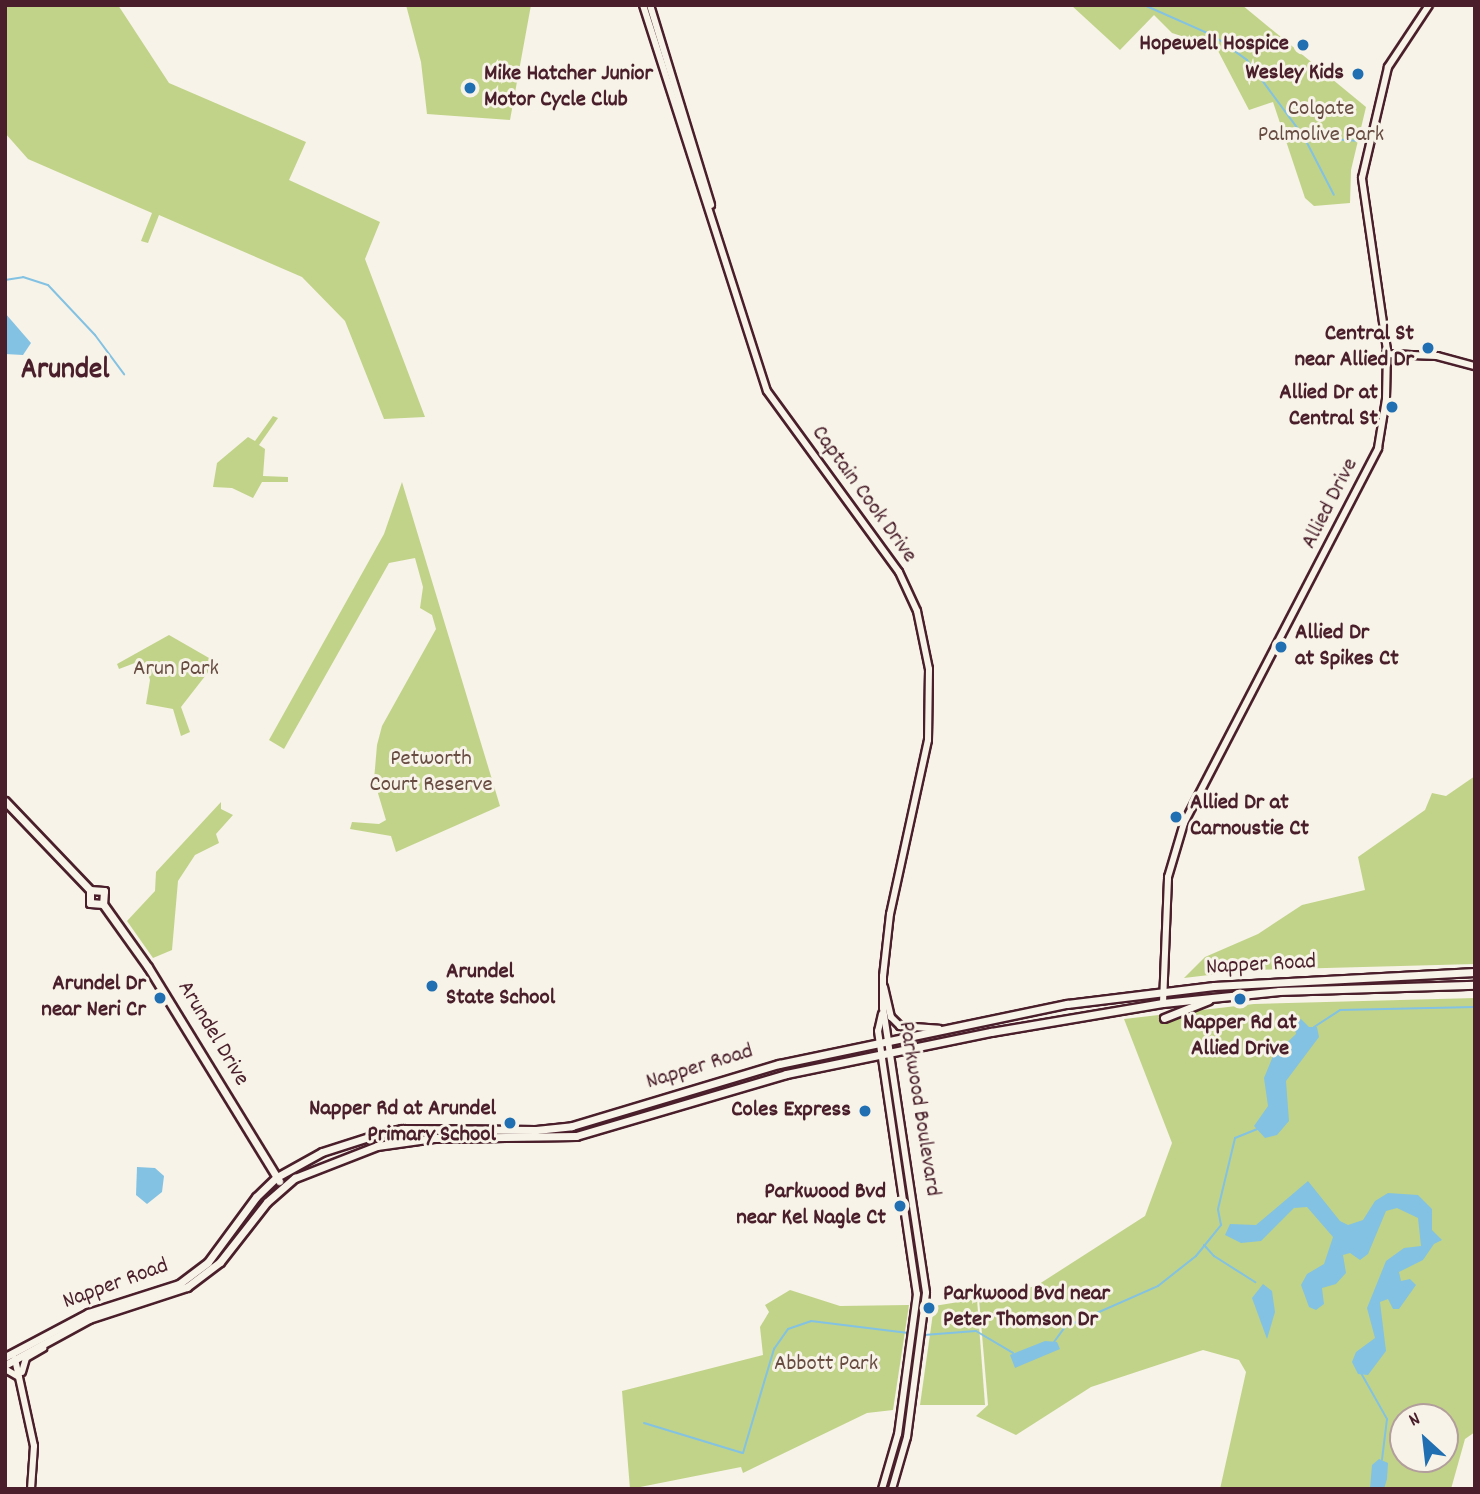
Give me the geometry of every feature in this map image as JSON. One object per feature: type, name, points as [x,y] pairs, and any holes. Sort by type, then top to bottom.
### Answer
[{"type":"main road","points":[[5,802],[90,890],[104,891],[103,904],[90,903],[90,890]]},
{"type":"main road","name":"Arundel Drive","points":[[103,904],[148,967],[284,1187]]},
{"type":"main road","name":"Napper Road","points":[[5,1357],[88,1313],[160,1293],[187,1279],[216,1252],[256,1197],[277,1177],[322,1152],[378,1134],[413,1129],[536,1130],[572,1126],[764,1067],[1067,1004],[1166,992],[1475,972]]},
{"type":"main road","name":"Napper Road","points":[[5,1367],[89,1319],[187,1287],[220,1262],[284,1187],[316,1166],[377,1146],[435,1138],[576,1136],[786,1074],[991,1032],[1163,1003],[1216,996],[1475,985]]},
{"type":"main road","points":[[1164,1018],[1216,996]]},
{"type":"street","name":"Captain Cook Drive","points":[[643,5],[767,391],[899,572],[922,631],[929,669],[928,740],[890,914],[883,1009]]},
{"type":"street","name":"Captain Cook Drive","points":[[650,5],[705,179],[713,221]]},
{"type":"street","name":"Allied Drive","points":[[1163,1003],[1166,992],[1168,877],[1181,832],[1372,465],[1383,424],[1386,354],[1363,208],[1362,175],[1392,57],[1429,5]]},
{"type":"street","points":[[1386,354],[1437,356],[1475,366]]},
{"type":"street","points":[[883,985],[891,1017],[900,1026],[941,1029]]},
{"type":"street","name":"Parkwood Boulevard","points":[[883,1009],[924,1259],[923,1324],[907,1437],[892,1489]]},
{"type":"street","name":"Parkwood Boulevard","points":[[882,1489],[898,1434],[914,1323],[915,1261],[880,1042],[883,1009]]},
{"type":"street","points":[[22,1381],[26,1358],[61,1334]]},
{"type":"street","points":[[15,1359],[22,1381],[34,1446],[31,1489]]},
{"type":"street","points":[[5,1367],[22,1381]]},
{"type":"green space","points":[[5,5],[118,5],[169,83],[306,142],[289,180],[380,222],[365,259],[425,417],[384,419],[345,321],[302,277],[159,215],[148,243],[141,241],[152,213],[28,159],[5,133]]},
{"type":"green space","name":"Mike Hatcher Junior Motor Cycle Club","points":[[406,5],[531,5],[510,120],[427,114],[421,62]]},
{"type":"green space","name":"Colgate Palmolive Park","points":[[1071,5],[1242,5],[1366,107],[1351,170],[1350,203],[1314,206],[1305,198],[1273,102],[1249,110],[1216,47],[1172,33],[1154,15],[1120,50]]},
{"type":"green space","points":[[273,416],[278,418],[259,445],[265,449],[263,476],[288,477],[288,482],[262,482],[253,498],[232,488],[213,487],[217,463],[248,437],[255,441]]},
{"type":"green space","name":"Petworth Court Reserve","points":[[402,482],[500,806],[396,852],[391,836],[350,829],[352,822],[379,824],[386,820],[374,780],[377,745],[382,726],[436,629],[432,615],[420,608],[423,587],[415,558],[389,563],[284,749],[269,740],[384,534]]},
{"type":"green space","name":"Arun Park","points":[[169,635],[216,662],[181,707],[190,732],[181,736],[173,709],[146,704],[150,680],[145,664],[140,661],[119,669],[117,664]]},
{"type":"green space","points":[[1475,776],[1475,964],[1251,970],[1184,978],[1205,957],[1258,934],[1302,905],[1365,890],[1358,857],[1425,810],[1432,793],[1446,796]]},
{"type":"green space","points":[[221,802],[221,809],[233,815],[216,834],[219,843],[195,855],[178,881],[172,950],[153,958],[127,921],[155,891],[156,872]]},
{"type":"green space","points":[[1475,998],[1475,1432],[1465,1439],[1459,1460],[1459,1403],[1389,1403],[1389,1473],[1455,1473],[1451,1489],[1220,1489],[1246,1372],[1239,1360],[1203,1350],[1091,1387],[1016,1435],[976,1416],[988,1405],[979,1299],[1036,1286],[1145,1216],[1172,1143],[1124,1019],[1254,1004]]},
{"type":"green space","name":"Abbott Park","points":[[790,1290],[840,1306],[909,1305],[893,1410],[867,1413],[743,1473],[741,1467],[630,1489],[622,1391],[763,1355],[760,1327],[769,1312],[765,1305]]},
{"type":"green space","points":[[977,1299],[985,1405],[920,1405],[934,1306]]},
{"type":"water","points":[[5,313],[31,343],[23,355],[5,354]]},
{"type":"water","points":[[1301,1019],[1309,1027],[1317,1027],[1319,1037],[1286,1081],[1289,1121],[1277,1135],[1265,1138],[1254,1126],[1268,1106],[1264,1078],[1273,1056],[1296,1034],[1294,1022]]},
{"type":"water","points":[[137,1167],[155,1168],[164,1176],[162,1192],[147,1204],[136,1195]]},
{"type":"water","points":[[1308,1181],[1340,1221],[1348,1225],[1363,1220],[1375,1201],[1388,1193],[1418,1195],[1432,1209],[1432,1230],[1442,1240],[1434,1244],[1423,1260],[1399,1272],[1401,1281],[1410,1279],[1416,1285],[1399,1309],[1393,1309],[1388,1299],[1380,1302],[1386,1351],[1368,1375],[1358,1374],[1352,1362],[1356,1352],[1375,1338],[1367,1308],[1386,1261],[1404,1248],[1421,1246],[1418,1218],[1397,1208],[1386,1211],[1368,1254],[1360,1260],[1350,1253],[1343,1255],[1346,1273],[1336,1284],[1322,1288],[1324,1304],[1316,1310],[1309,1307],[1301,1285],[1307,1274],[1324,1264],[1333,1237],[1307,1207],[1294,1208],[1261,1241],[1241,1243],[1225,1235],[1230,1224],[1256,1225]]},
{"type":"water","points":[[1263,1284],[1272,1291],[1275,1312],[1267,1339],[1252,1298]]},
{"type":"water","points":[[1045,1341],[1057,1342],[1060,1349],[1015,1368],[1010,1355]]},
{"type":"water","points":[[1379,1459],[1388,1463],[1384,1489],[1370,1489],[1372,1465]]},
{"type":"waterway","points":[[1144,5],[1214,36],[1247,60],[1304,137],[1360,141]]},
{"type":"waterway","points":[[1304,137],[1334,195]]},
{"type":"waterway","points":[[5,280],[23,277],[48,285],[95,335],[124,374]]},
{"type":"waterway","points":[[1314,1027],[1340,1010],[1475,1007]]},
{"type":"waterway","points":[[1054,1342],[1065,1327],[1158,1286],[1196,1256],[1221,1225],[1218,1209],[1235,1138],[1257,1129]]},
{"type":"waterway","points":[[1204,1245],[1214,1256],[1255,1282]]},
{"type":"waterway","points":[[644,1423],[743,1453],[774,1349],[788,1329],[811,1321],[908,1333]]},
{"type":"waterway","points":[[924,1335],[976,1331],[1013,1353]]},
{"type":"waterway","points":[[1361,1373],[1387,1419],[1382,1460]]},
{"type":"place","name":"Hopewell Hospice","points":[[1303,45]]},
{"type":"place","name":"Wesley Kids","points":[[1358,74]]},
{"type":"place","name":"Mike Hatcher Junior Motor Cycle Club","points":[[470,88]]},
{"type":"place","name":"Central St near Allied Dr","points":[[1428,348]]},
{"type":"place","name":"Allied Dr at Central St","points":[[1392,407]]},
{"type":"place","name":"Allied Dr at Spikes Ct","points":[[1281,647]]},
{"type":"place","name":"Allied Dr at Carnoustie Ct","points":[[1176,817]]},
{"type":"place","name":"Arundel State School","points":[[432,986]]},
{"type":"place","name":"Arundel Dr near Neri Cr","points":[[160,998]]},
{"type":"place","name":"Napper Rd at Allied Drive","points":[[1240,999]]},
{"type":"place","name":"Coles Express","points":[[865,1111]]},
{"type":"place","name":"Napper Rd at Arundel Primary School","points":[[510,1123]]},
{"type":"place","name":"Parkwood Bvd near Kel Nagle Ct","points":[[900,1206]]},
{"type":"place","name":"Parkwood Bvd near Peter Thomson Dr","points":[[929,1308]]},
{"type":"district","name":"Arundel","points":[[65,372]]}]
